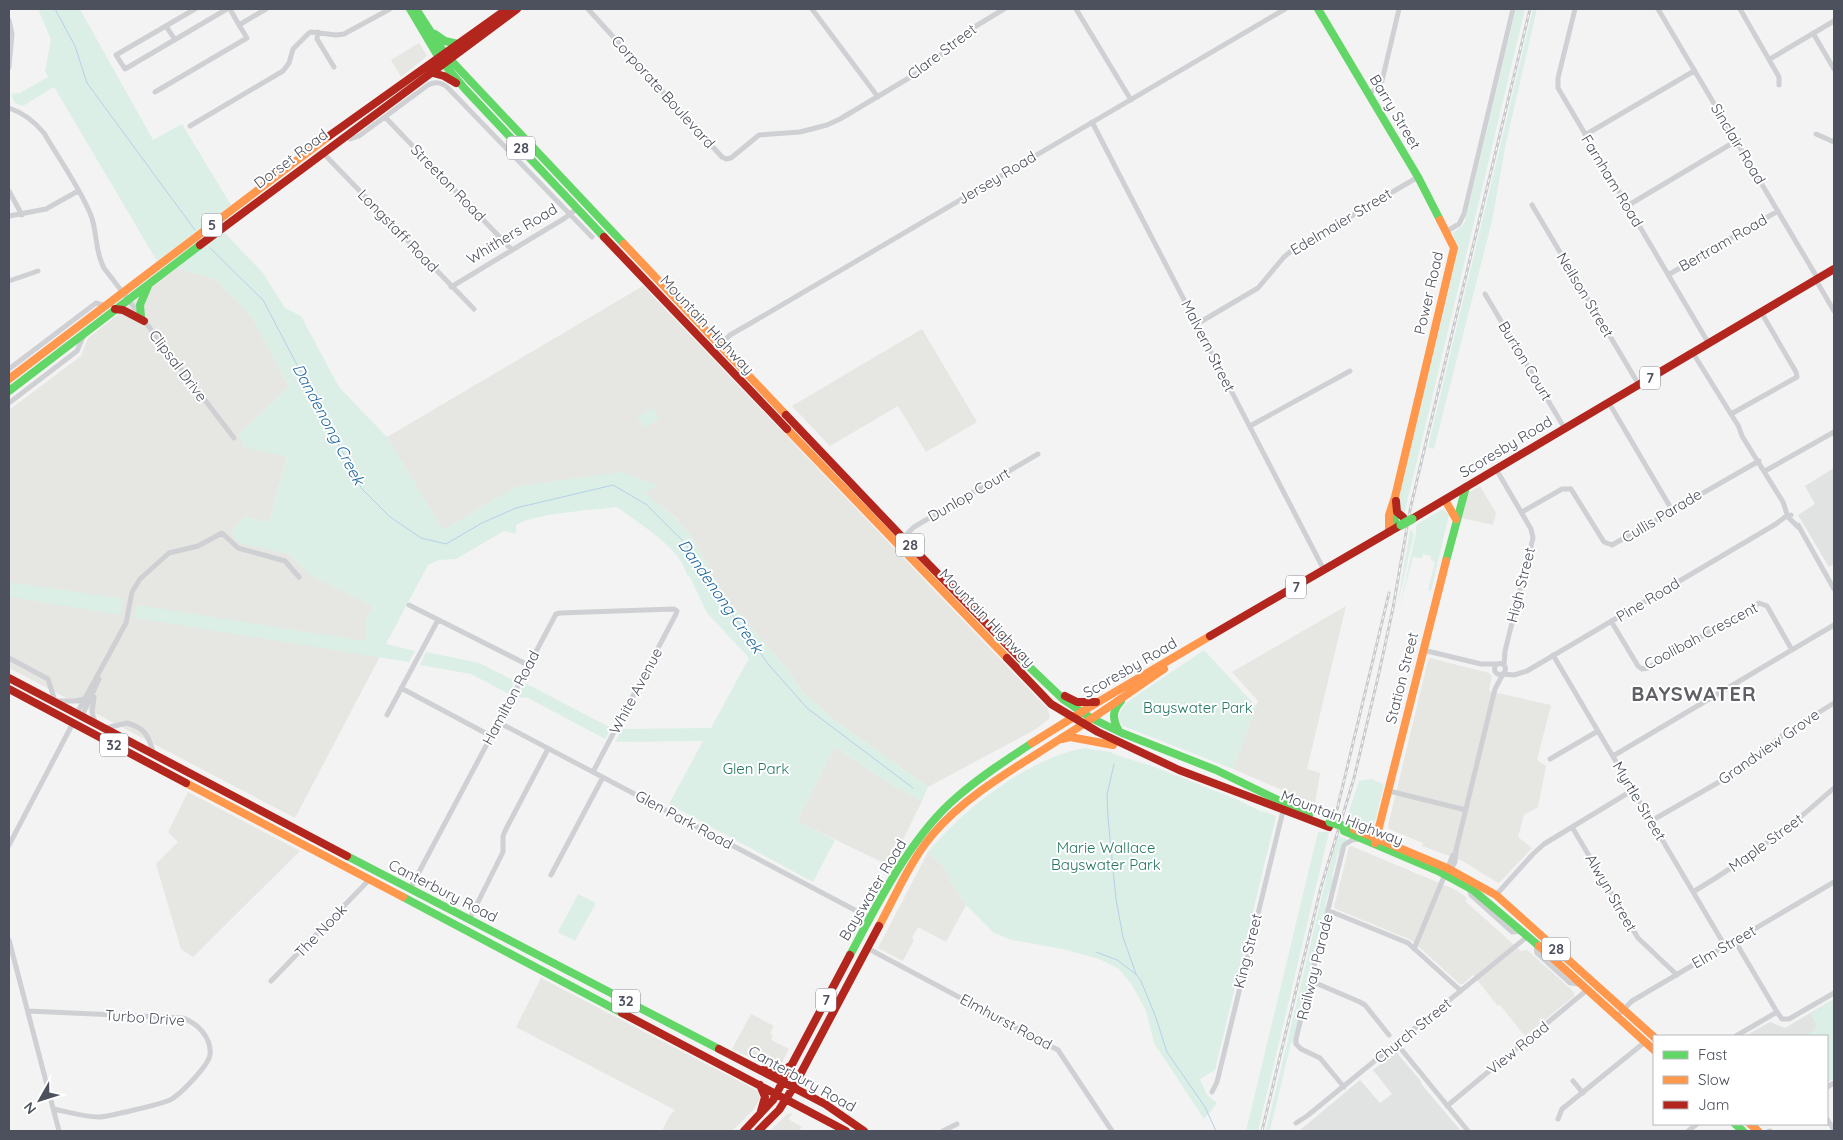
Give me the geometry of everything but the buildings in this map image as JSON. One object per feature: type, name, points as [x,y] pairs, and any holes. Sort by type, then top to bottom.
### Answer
[{"type":"main road","name":"Mountain Highway","points":[[410,9],[465,89],[670,291],[716,349]]},
{"type":"main road","name":"Mountain Highway","points":[[416,9],[445,59],[462,74],[673,309],[716,349],[900,541],[1051,704],[1082,725],[1126,748],[1283,810],[1345,829],[1475,881],[1496,895],[1653,1036]]},
{"type":"main road","name":"Dorset Road","points":[[126,296],[149,284],[433,73],[458,44],[507,9]]},
{"type":"main road","name":"Dorset Road","points":[[9,379],[111,308],[317,145],[445,59],[474,42],[517,9]]},
{"type":"main road","name":"Barry Street","points":[[1318,9],[1418,177],[1446,231]]},
{"type":"main road","points":[[429,29],[445,41],[458,44]]},
{"type":"main road","points":[[462,74],[460,63],[474,42]]},
{"type":"main road","points":[[433,73],[444,76],[465,89]]},
{"type":"main road","points":[[317,145],[324,153]]},
{"type":"main road","name":"Power Road","points":[[1400,524],[1389,515],[1453,256],[1454,248],[1446,231]]},
{"type":"main road","name":"Scoresby Road","points":[[1081,712],[1325,571],[1400,524],[1448,498],[1834,269]]},
{"type":"main road","points":[[111,308],[126,310],[140,320],[143,319],[139,309],[140,301],[149,284]]},
{"type":"main road","points":[[670,291],[674,303],[673,309]]},
{"type":"main road","name":"Dorset Road","points":[[9,391],[84,334],[111,308]]},
{"type":"main road","name":"Station Street","points":[[1376,841],[1457,515],[1466,487]]},
{"type":"main road","points":[[1448,498],[1457,515]]},
{"type":"main road","points":[[1394,501],[1400,524]]},
{"type":"main road","name":"Mountain Highway","points":[[900,541],[1047,684],[1081,712],[1119,731],[1243,782],[1330,824]]},
{"type":"main road","points":[[1001,639],[1006,649],[1018,662],[1019,665],[1016,668]]},
{"type":"main road","name":"Scoresby Road","points":[[1091,718],[1192,649]]},
{"type":"main road","points":[[1025,677],[1036,673]]},
{"type":"main road","name":"Canterbury Road","points":[[9,678],[809,1096],[841,1114],[864,1131]]},
{"type":"main road","points":[[1047,684],[1069,699],[1077,702],[1099,702]]},
{"type":"main road","name":"Canterbury Road","points":[[9,689],[846,1131]]},
{"type":"main road","points":[[1119,731],[1112,714],[1114,708],[1126,695]]},
{"type":"main road","points":[[1051,704],[1059,719],[1052,731]]},
{"type":"main road","name":"Bayswater Road","points":[[744,1131],[756,1120],[777,1094],[857,942],[899,868],[944,817],[956,798],[1007,759],[1081,712]]},
{"type":"main road","points":[[74,723],[80,714]]},
{"type":"main road","name":"Bayswater Road","points":[[944,817],[1091,718]]},
{"type":"main road","points":[[1061,739],[1075,738],[1126,748]]},
{"type":"main road","points":[[1179,770],[1184,757]]},
{"type":"main road","points":[[983,776],[990,786]]},
{"type":"main road","points":[[1243,782],[1284,806],[1283,810]]},
{"type":"main road","points":[[223,802],[225,791]]},
{"type":"main road","name":"Mountain Highway","points":[[1345,829],[1362,838],[1376,841]]},
{"type":"main road","name":"Bayswater Road","points":[[758,1131],[779,1110],[786,1099],[932,830]]},
{"type":"main road","name":"Mountain Highway","points":[[1448,870],[1489,902],[1653,1049]]},
{"type":"main road","points":[[870,918],[880,923]]},
{"type":"main road","points":[[463,928],[469,920]]},
{"type":"main road","points":[[857,942],[867,947]]},
{"type":"main road","points":[[682,1044],[685,1032]]},
{"type":"main road","points":[[809,1096],[802,1080],[812,1054]]},
{"type":"main road","points":[[756,1069],[781,1072],[794,1062]]},
{"type":"main road","points":[[756,1120],[764,1100],[764,1094],[760,1085]]},
{"type":"main road","points":[[779,1110],[794,1109],[821,1118]]},
{"type":"street","points":[[155,92],[247,38],[228,9],[124,69],[116,55],[195,9]]},
{"type":"street","points":[[239,25],[266,9]]},
{"type":"street","points":[[190,126],[283,71],[287,67],[296,45],[309,34],[318,32],[336,35],[344,34],[390,9]]},
{"type":"street","name":"Corporate Boulevard","points":[[588,9],[722,157],[726,159],[731,158],[759,134],[786,134],[815,128],[853,112]]},
{"type":"street","points":[[812,9],[878,97]]},
{"type":"street","name":"Clare Street","points":[[853,112],[924,69],[971,29],[1004,9]]},
{"type":"street","points":[[1076,9],[1130,100]]},
{"type":"street","name":"Jersey Road","points":[[716,349],[730,336],[1285,9]]},
{"type":"street","points":[[1368,94],[1377,88],[1382,80],[1399,9]]},
{"type":"street","name":"Power Road","points":[[1446,231],[1459,224],[1464,214],[1513,9]]},
{"type":"street","name":"Farnham Road","points":[[1574,9],[1557,83],[1559,91],[1709,344]]},
{"type":"street","name":"Sinclair Road","points":[[1658,9],[1778,211],[1834,311]]},
{"type":"street","points":[[1740,9],[1770,59],[1779,77],[1779,85]]},
{"type":"street","points":[[9,20],[12,34],[9,66]]},
{"type":"street","points":[[1770,59],[1834,21]]},
{"type":"street","points":[[166,26],[175,40]]},
{"type":"street","points":[[318,32],[317,39],[334,67]]},
{"type":"street","points":[[1813,33],[1834,69]]},
{"type":"street","points":[[1585,135],[1694,70]]},
{"type":"street","points":[[350,139],[358,136],[435,82],[446,85],[592,237]]},
{"type":"street","name":"Clipsal Drive","points":[[9,108],[35,122],[44,133],[90,213],[97,252],[101,262],[234,438]]},
{"type":"street","name":"Streeton Road","points":[[385,117],[512,250]]},
{"type":"street","name":"Malvern Street","points":[[1092,122],[1325,571]]},
{"type":"street","points":[[1816,134],[1834,142]]},
{"type":"street","points":[[1627,206],[1736,141]]},
{"type":"street","name":"Longstaff Road","points":[[324,153],[474,309]]},
{"type":"street","name":"Edelmaier Street","points":[[1197,324],[1258,288],[1284,256],[1290,252],[1418,177]]},
{"type":"street","points":[[9,216],[46,209],[78,191]]},
{"type":"street","points":[[9,192],[22,215]]},
{"type":"street","name":"Whithers Road","points":[[452,286],[570,215],[581,205]]},
{"type":"street","name":"Neilson Street","points":[[1532,205],[1639,385]]},
{"type":"street","name":"Bertram Road","points":[[1668,276],[1778,211]]},
{"type":"street","points":[[9,281],[38,271]]},
{"type":"street","name":"Burton Court","points":[[1485,294],[1565,428]]},
{"type":"street","name":"Dorset Road","points":[[9,369],[96,303],[111,308]]},
{"type":"street","points":[[1732,415],[1796,377],[1796,372],[1761,312]]},
{"type":"street","name":"Dorset Road","points":[[9,402],[77,351],[84,334]]},
{"type":"street","points":[[1695,352],[1738,425],[1749,440],[1765,472],[1788,507],[1789,516],[1796,521],[1834,589]]},
{"type":"street","points":[[1250,426],[1350,371]]},
{"type":"street","points":[[1609,403],[1672,510]]},
{"type":"street","points":[[1765,472],[1834,432]]},
{"type":"street","name":"Dunlop Court","points":[[900,541],[914,526],[1038,454]]},
{"type":"street","name":"Cullis Parade","points":[[1522,512],[1562,489],[1570,489],[1604,542],[1612,545],[1745,468],[1757,458]]},
{"type":"street","name":"High Street","points":[[1496,469],[1522,512],[1531,529],[1533,538],[1505,651],[1505,666]]},
{"type":"street","name":"Pine Road","points":[[1503,674],[1526,671],[1789,516]]},
{"type":"street","points":[[80,714],[94,691],[103,667],[126,623],[132,592],[136,583],[169,553],[198,546],[222,533],[237,548],[285,561],[299,577]]},
{"type":"street","name":"Coolibah Crescent","points":[[1611,622],[1642,670],[1759,603],[1767,606],[1792,650]]},
{"type":"street","points":[[410,605],[528,665]]},
{"type":"street","name":"Hamilton Road","points":[[410,889],[554,617],[560,613],[674,608],[677,611]]},
{"type":"street","name":"White Avenue","points":[[593,772],[677,611]]},
{"type":"street","points":[[387,715],[438,620]]},
{"type":"street","points":[[1613,756],[1834,625]]},
{"type":"street","points":[[1423,650],[1481,664],[1497,664],[1518,673]]},
{"type":"street","name":"High Street","points":[[1497,664],[1505,651]]},
{"type":"street","name":"Myrtle Street","points":[[1553,655],[1725,946]]},
{"type":"street","points":[[9,658],[48,679],[55,701],[85,699]]},
{"type":"street","points":[[1481,664],[1503,674]]},
{"type":"street","points":[[1414,949],[1456,850],[1495,689],[1494,668],[1497,664]]},
{"type":"street","points":[[1495,689],[1506,670],[1505,666]]},
{"type":"street","points":[[80,714],[85,699],[99,676]]},
{"type":"street","points":[[401,688],[491,736]]},
{"type":"street","points":[[94,691],[92,712],[96,723]]},
{"type":"street","name":"Grandview Grove","points":[[1651,821],[1750,764],[1779,737],[1834,703]]},
{"type":"street","points":[[105,728],[128,722],[145,731],[154,754]]},
{"type":"street","name":"Glen Park Road","points":[[498,722],[870,918]]},
{"type":"street","points":[[9,846],[74,723]]},
{"type":"street","points":[[1550,759],[1598,731]]},
{"type":"street","points":[[469,920],[503,852],[503,836],[506,829],[548,749]]},
{"type":"street","points":[[551,875],[603,777]]},
{"type":"street","name":"Maple Street","points":[[1693,892],[1725,873],[1766,843],[1809,811],[1834,788]]},
{"type":"street","points":[[1496,895],[1539,848],[1633,790]]},
{"type":"street","points":[[1389,791],[1466,810]]},
{"type":"street","name":"King Street","points":[[1212,1092],[1217,1082],[1283,810]]},
{"type":"street","name":"Alwyn Street","points":[[1572,827],[1638,938],[1677,975]]},
{"type":"street","name":"Railway Parade","points":[[1344,1087],[1320,1058],[1301,1049],[1296,1044],[1344,845],[1352,840],[1362,838]]},
{"type":"street","name":"The Nook","points":[[271,982],[370,880]]},
{"type":"street","name":"Elm Street","points":[[1617,1016],[1632,1002],[1834,882]]},
{"type":"street","points":[[1329,913],[1332,912],[1408,944],[1461,991]]},
{"type":"street","name":"Church Street","points":[[1296,1123],[1308,1116],[1397,1044],[1461,991],[1525,934]]},
{"type":"street","points":[[9,940],[59,1131]]},
{"type":"street","points":[[1735,940],[1782,1018],[1788,1020],[1834,993]]},
{"type":"street","name":"Elmhurst Road","points":[[867,947],[1058,1050],[1112,1131]]},
{"type":"street","points":[[9,971],[16,969]]},
{"type":"street","points":[[1311,981],[1365,1005],[1389,1034]]},
{"type":"street","name":"View Road","points":[[1447,1106],[1584,987]]},
{"type":"street","name":"Turbo Drive","points":[[28,1011],[182,1018],[192,1020],[198,1025],[209,1046],[210,1055],[205,1066],[170,1100],[100,1118],[54,1109]]},
{"type":"street","points":[[1738,1035],[1777,1012]]},
{"type":"street","points":[[1558,1118],[1562,1109],[1645,1042]]},
{"type":"street","points":[[1397,1044],[1468,1131]]},
{"type":"street","points":[[1573,1081],[1583,1093]]},
{"type":"street","points":[[943,1131],[957,1124]]},
{"type":"street","points":[[1826,1131],[1833,1129]]},
{"type":"shaded area","points":[[419,43],[427,56],[401,77],[391,60]]},
{"type":"shaded area","points":[[177,268],[214,279],[250,314],[289,387],[239,434],[244,447],[287,456],[269,522],[244,517],[231,533],[288,554],[311,575],[373,606],[366,620],[386,645],[295,818],[9,668],[9,410],[81,356],[88,338]]},
{"type":"shaded area","points":[[643,286],[1048,709],[1050,718],[1036,729],[928,787],[836,721],[803,692],[788,670],[726,599],[692,537],[678,522],[679,520],[644,493],[657,485],[517,486],[443,530],[387,437]]},
{"type":"shaded area","points":[[922,329],[977,422],[926,452],[898,406],[830,446],[792,406]]},
{"type":"shaded area","points":[[1834,468],[1834,564],[1829,567],[1798,515],[1815,504],[1805,486]]},
{"type":"shaded area","points":[[1480,486],[1496,513],[1493,525],[1462,518],[1467,494]]},
{"type":"shaded area","points":[[1346,606],[1307,769],[1320,773],[1315,804],[1233,769],[1258,701],[1232,672]]},
{"type":"shaded area","points":[[1430,658],[1489,673],[1492,676],[1489,691],[1551,705],[1537,760],[1546,766],[1538,807],[1524,815],[1518,837],[1532,848],[1498,883],[1461,860],[1422,846],[1423,843],[1389,829],[1388,826]]},
{"type":"shaded area","points":[[835,747],[892,785],[922,801],[890,866],[797,821]]},
{"type":"shaded area","points":[[188,792],[300,851],[193,957],[181,949],[156,864],[178,842],[168,832]]},
{"type":"shaded area","points":[[1351,846],[1456,890],[1467,898],[1465,901],[1521,951],[1527,950],[1574,992],[1574,996],[1525,1036],[1473,975],[1463,984],[1460,984],[1411,940],[1336,909],[1334,907],[1349,847]]},
{"type":"shaded area","points":[[928,852],[943,866],[966,905],[946,942],[918,927],[912,938],[914,940],[903,961],[878,948]]},
{"type":"shaded area","points":[[541,978],[758,1091],[760,1099],[753,1110],[732,1131],[662,1131],[670,1115],[675,1110],[516,1027]]},
{"type":"shaded area","points":[[1834,999],[1834,1078],[1828,1081],[1828,1035],[1747,1035],[1770,1022],[1785,1028]]},
{"type":"shaded area","points":[[751,1014],[774,1026],[770,1033],[773,1035],[771,1040],[789,1049],[778,1070],[732,1049]]},
{"type":"shaded area","points":[[1395,1053],[1420,1080],[1422,1085],[1461,1131],[1299,1131],[1360,1080],[1380,1103],[1392,1094],[1373,1070]]},
{"type":"shaded area","points":[[793,1113],[788,1119],[802,1127],[799,1131],[770,1131],[787,1114]]},
{"type":"green space","points":[[38,9],[80,9],[153,140],[182,124],[231,205],[157,261],[54,87],[23,106],[16,103],[13,99],[12,94],[20,93],[48,77],[45,71],[51,39]]},
{"type":"green space","points":[[1516,9],[1525,9],[1404,515],[1401,514],[1398,501],[1457,255],[1453,233],[1465,222]]},
{"type":"green space","points":[[1533,9],[1537,9],[1506,143],[1492,221],[1434,449],[1428,447]]},
{"type":"green space","name":"Glen Park","points":[[222,230],[263,273],[285,308],[301,316],[339,387],[387,437],[443,530],[517,486],[621,472],[658,485],[645,493],[679,521],[692,537],[726,599],[788,670],[803,692],[836,721],[928,787],[922,801],[892,785],[835,747],[797,821],[835,840],[813,882],[669,804],[703,741],[615,742],[622,729],[711,728],[749,658],[707,613],[690,577],[677,556],[658,537],[617,507],[538,517],[516,525],[516,534],[504,531],[456,559],[439,560],[428,565],[386,644],[415,651],[409,662],[135,618],[137,605],[366,641],[366,620],[373,606],[311,575],[288,554],[239,543],[231,532],[244,517],[269,522],[287,457],[243,447],[239,434],[289,387],[250,314],[214,279],[177,268]]},
{"type":"green space","points":[[653,408],[659,419],[644,428],[637,417]]},
{"type":"green space","points":[[1443,509],[1449,515],[1431,591],[1428,590],[1435,562],[1431,560],[1431,556],[1423,554],[1422,558],[1413,557],[1399,610],[1416,533],[1416,525]]},
{"type":"green space","points":[[1410,530],[1414,534],[1398,603],[1398,602]]},
{"type":"green space","points":[[9,582],[124,599],[120,615],[9,597]]},
{"type":"green space","name":"Bayswater Park","points":[[1204,650],[1256,706],[1233,769],[1123,726],[1117,719],[1122,709],[1130,700]]},
{"type":"green space","points":[[426,652],[479,663],[515,681],[509,694],[471,674],[420,665]]},
{"type":"green space","points":[[525,683],[611,728],[605,739],[528,698],[517,697]]},
{"type":"green space","name":"Marie Wallace Bayswater Park","points":[[1084,748],[1110,752],[1152,766],[1236,799],[1262,812],[1276,816],[1215,1070],[1200,1079],[1207,1095],[1217,1103],[1204,1119],[1154,1043],[1146,1011],[1132,985],[1119,969],[1099,959],[1063,949],[1012,940],[994,933],[966,905],[943,866],[928,852],[959,819],[978,803],[1020,774],[1041,762]]},
{"type":"green space","points":[[1372,779],[1384,785],[1374,826],[1346,820],[1359,781]]},
{"type":"green space","points":[[1318,832],[1329,832],[1258,1131],[1246,1131]]},
{"type":"green space","points":[[1338,835],[1348,840],[1344,843],[1342,851],[1338,853],[1332,877],[1335,876],[1332,892],[1328,894],[1325,906],[1328,906],[1324,915],[1294,1042],[1291,1043],[1270,1131],[1266,1131],[1327,875]]},
{"type":"green space","points":[[578,894],[596,903],[575,941],[558,932]]},
{"type":"green space","points":[[1834,999],[1834,1077],[1828,1081],[1828,1035],[1807,1035],[1815,1030],[1816,1023],[1810,1014]]},
{"type":"waterway","name":"Dandenong Creek","points":[[55,9],[75,46],[87,83],[195,230]]},
{"type":"waterway","name":"Dandenong Creek","points":[[210,248],[263,300],[362,489],[389,516],[421,538],[446,544],[482,523],[516,508],[613,485],[647,505],[684,542],[714,589],[769,665],[807,708],[913,788]]},
{"type":"waterway","points":[[1114,764],[1107,795],[1116,899],[1123,937],[1136,974]]},
{"type":"waterway","name":"Dandenong Creek","points":[[1096,952],[1117,960],[1137,975],[1155,1015],[1167,1052],[1205,1107],[1216,1131]]},
{"type":"railway","points":[[1262,1131],[1321,887],[1354,778],[1393,608],[1410,510],[1530,9]]},
{"type":"railway","points":[[1336,814],[1389,593]]},
{"type":"traffic: fast","points":[[410,9],[439,58],[465,89],[604,237]]},
{"type":"traffic: fast","points":[[416,9],[445,54],[624,244]]},
{"type":"traffic: fast","points":[[1318,9],[1418,177],[1440,220]]},
{"type":"traffic: fast","points":[[435,34],[445,41],[458,44]]},
{"type":"traffic: fast","points":[[9,391],[200,245]]},
{"type":"traffic: fast","points":[[141,317],[140,305],[148,286]]},
{"type":"traffic: fast","points":[[1446,561],[1466,487]]},
{"type":"traffic: fast","points":[[1393,507],[1396,528]]},
{"type":"traffic: fast","points":[[1401,525],[1412,519]]},
{"type":"traffic: fast","points":[[1020,658],[1064,700],[1091,718],[1122,733],[1216,770],[1309,815]]},
{"type":"traffic: fast","points":[[1119,731],[1114,715],[1121,701]]},
{"type":"traffic: fast","points":[[850,955],[910,850],[940,813],[993,769],[1032,743]]},
{"type":"traffic: fast","points":[[1330,822],[1346,827]]},
{"type":"traffic: fast","points":[[1344,831],[1438,871],[1473,890],[1539,946]]},
{"type":"traffic: fast","points":[[347,856],[719,1049]]},
{"type":"traffic: fast","points":[[403,897],[622,1013]]},
{"type":"traffic: fast","points":[[1736,1125],[1743,1131]]},
{"type":"traffic: slow","points":[[9,379],[329,136]]},
{"type":"traffic: slow","points":[[1389,532],[1389,515],[1395,497],[1454,248],[1440,220]]},
{"type":"traffic: slow","points":[[624,244],[786,415]]},
{"type":"traffic: slow","points":[[787,429],[1007,658]]},
{"type":"traffic: slow","points":[[1445,500],[1456,519]]},
{"type":"traffic: slow","points":[[1375,843],[1446,561]]},
{"type":"traffic: slow","points":[[1032,743],[1210,636]]},
{"type":"traffic: slow","points":[[879,926],[917,855],[946,820],[993,782],[1087,722],[1164,669]]},
{"type":"traffic: slow","points":[[1062,739],[1070,737],[1113,745]]},
{"type":"traffic: slow","points":[[186,783],[403,897]]},
{"type":"traffic: slow","points":[[1354,829],[1447,868],[1496,895],[1653,1036]]},
{"type":"traffic: slow","points":[[1539,946],[1653,1049]]},
{"type":"traffic: slow","points":[[1751,1125],[1758,1131]]},
{"type":"traffic: jam","points":[[329,136],[507,9]]},
{"type":"traffic: jam","points":[[200,245],[517,9]]},
{"type":"traffic: jam","points":[[433,73],[444,76],[456,83]]},
{"type":"traffic: jam","points":[[604,237],[787,429]]},
{"type":"traffic: jam","points":[[1412,519],[1834,269]]},
{"type":"traffic: jam","points":[[115,309],[123,310],[144,321]]},
{"type":"traffic: jam","points":[[786,415],[1020,658]]},
{"type":"traffic: jam","points":[[1396,501],[1397,512],[1403,517]]},
{"type":"traffic: jam","points":[[1210,636],[1401,525]]},
{"type":"traffic: jam","points":[[1007,658],[1051,704],[1098,732],[1179,770],[1329,827]]},
{"type":"traffic: jam","points":[[9,678],[347,856]]},
{"type":"traffic: jam","points":[[9,689],[186,783]]},
{"type":"traffic: jam","points":[[1065,696],[1077,702],[1096,702]]},
{"type":"traffic: jam","points":[[758,1131],[779,1110],[793,1088],[879,926]]},
{"type":"traffic: jam","points":[[744,1131],[773,1100],[850,955]]},
{"type":"traffic: jam","points":[[622,1013],[846,1131]]},
{"type":"traffic: jam","points":[[719,1049],[825,1104],[864,1131]]},
{"type":"traffic: jam","points":[[763,1070],[781,1072],[790,1066]]},
{"type":"traffic: jam","points":[[760,1085],[765,1097],[761,1111]]},
{"type":"district","name":"BAYSWATER","points":[[1694,694]]}]
